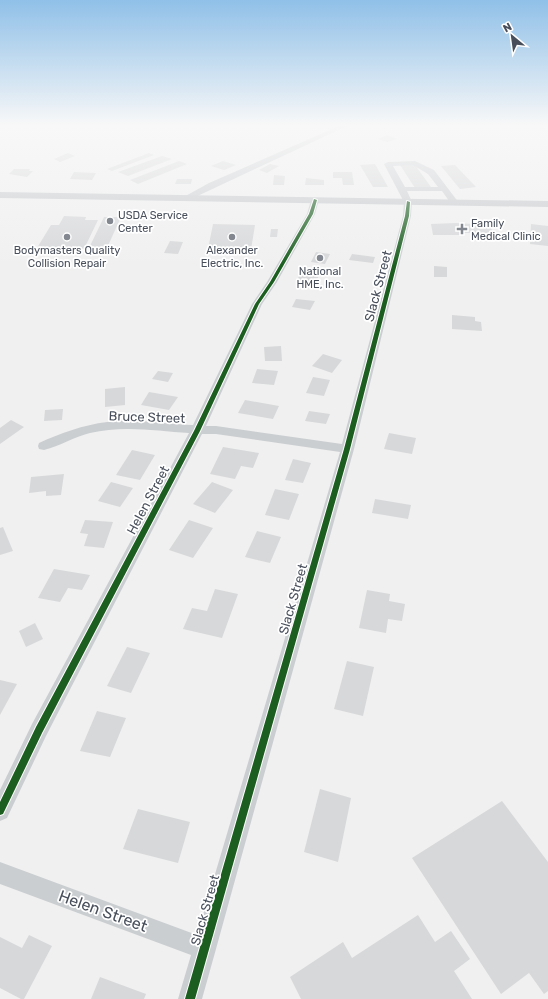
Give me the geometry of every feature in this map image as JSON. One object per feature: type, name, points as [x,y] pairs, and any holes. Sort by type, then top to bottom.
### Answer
[{"type":"main road","points":[[0,195],[315,200],[405,196],[455,203],[548,204]]},
{"type":"street","points":[[186,198],[240,173]]},
{"type":"street","points":[[393,173],[405,196],[445,189]]},
{"type":"street","points":[[432,173],[455,203]]},
{"type":"street","name":"Slack Street","points":[[190,999],[347,449],[408,216],[405,196]]},
{"type":"street","name":"Helen Street","points":[[0,811],[39,730],[197,431],[257,304],[272,282],[311,214],[315,200]]},
{"type":"street","name":"Bruce Street","points":[[44,446],[90,428],[118,425],[174,428],[197,431],[216,430],[347,449]]},
{"type":"street","name":"Helen Street","points":[[0,873],[205,949]]},
{"type":"building","points":[[10,173],[31,173],[27,177],[9,174]]},
{"type":"building","points":[[74,173],[96,173],[92,180],[70,179]]},
{"type":"building","points":[[120,173],[137,173],[128,176]]},
{"type":"building","points":[[149,173],[166,173],[138,184],[130,180]]},
{"type":"building","points":[[333,173],[352,173],[354,185],[343,185],[342,178],[333,178]]},
{"type":"building","points":[[365,173],[380,173],[388,187],[373,187]]},
{"type":"building","points":[[405,173],[421,173],[431,187],[415,188]]},
{"type":"building","points":[[446,173],[462,173],[476,187],[460,189]]},
{"type":"building","points":[[274,175],[285,176],[284,185],[273,185]]},
{"type":"building","points":[[306,178],[324,180],[324,185],[305,185]]},
{"type":"building","points":[[177,179],[192,179],[191,184],[175,184]]},
{"type":"building","name":"Bodymasters Quality Collision Repair","points":[[64,216],[86,217],[85,220],[98,220],[84,249],[60,249],[59,251],[48,251],[50,249],[37,248],[51,225],[59,225]]},
{"type":"building","points":[[104,217],[121,217],[107,248],[89,248]]},
{"type":"building","name":"Family Medical Clinic","points":[[456,223],[490,225],[493,233],[433,235],[431,224]]},
{"type":"building","name":"Alexander Electric, Inc.","points":[[213,224],[255,225],[251,250],[208,249]]},
{"type":"building","points":[[531,224],[548,226],[548,246],[530,244]]},
{"type":"building","points":[[271,229],[278,229],[277,237],[270,237]]},
{"type":"building","points":[[170,241],[183,242],[178,254],[164,253]]},
{"type":"building","name":"National HME, Inc.","points":[[316,252],[330,254],[325,264],[311,262]]},
{"type":"building","points":[[352,254],[375,257],[373,263],[349,260]]},
{"type":"building","points":[[434,266],[447,267],[447,277],[434,277]]},
{"type":"building","points":[[302,271],[312,272],[311,274],[319,275],[316,283],[310,282],[308,286],[302,286],[304,281],[297,280]]},
{"type":"building","points":[[296,299],[315,301],[310,310],[292,307]]},
{"type":"building","points":[[452,315],[475,317],[475,321],[481,322],[482,331],[452,329]]},
{"type":"building","points":[[281,346],[282,361],[265,361],[264,347]]},
{"type":"building","points":[[323,354],[342,360],[332,373],[312,366]]},
{"type":"building","points":[[257,369],[278,371],[274,385],[252,383]]},
{"type":"building","points":[[158,371],[173,373],[168,382],[152,379]]},
{"type":"building","points":[[313,377],[330,380],[324,396],[306,393]]},
{"type":"building","points":[[125,387],[125,405],[105,407],[105,389]]},
{"type":"building","points":[[149,392],[178,397],[169,410],[141,405]]},
{"type":"building","points":[[245,400],[279,406],[273,419],[238,413]]},
{"type":"building","points":[[63,409],[62,420],[44,421],[45,410]]},
{"type":"building","points":[[309,411],[330,414],[326,424],[305,421]]},
{"type":"building","points":[[11,420],[24,427],[0,444],[0,428]]},
{"type":"building","points":[[389,433],[416,438],[412,454],[384,449]]},
{"type":"building","points":[[223,447],[259,453],[253,468],[241,466],[235,479],[210,474]]},
{"type":"building","points":[[132,450],[155,455],[140,480],[116,475]]},
{"type":"building","points":[[293,459],[311,463],[303,483],[285,480]]},
{"type":"building","points":[[64,474],[61,495],[46,496],[46,491],[29,493],[31,477]]},
{"type":"building","points":[[111,482],[133,488],[120,507],[98,501]]},
{"type":"building","points":[[212,482],[233,490],[215,513],[193,504]]},
{"type":"building","points":[[275,489],[299,494],[289,520],[265,515]]},
{"type":"building","points":[[375,499],[411,505],[408,519],[372,513]]},
{"type":"building","points":[[85,520],[113,522],[104,548],[84,546],[88,534],[80,533]]},
{"type":"building","points":[[189,520],[213,528],[193,558],[169,550]]},
{"type":"building","points":[[3,527],[13,551],[0,555],[0,528]]},
{"type":"building","points":[[257,531],[281,537],[270,563],[245,557]]},
{"type":"building","points":[[54,569],[90,575],[82,590],[68,588],[60,602],[38,598]]},
{"type":"building","points":[[215,589],[238,594],[222,638],[183,629],[192,608],[207,611]]},
{"type":"building","points":[[367,590],[390,594],[389,601],[405,604],[402,621],[388,619],[386,633],[359,628]]},
{"type":"building","points":[[35,623],[43,639],[26,647],[19,631]]},
{"type":"building","points":[[127,647],[150,653],[131,693],[107,686]]},
{"type":"building","points":[[347,661],[374,667],[363,716],[334,709]]},
{"type":"building","points":[[0,680],[17,684],[0,715]]},
{"type":"building","points":[[97,711],[126,718],[110,757],[80,751]]},
{"type":"building","points":[[320,789],[351,798],[338,862],[304,852]]},
{"type":"building","points":[[502,801],[548,862],[548,991],[544,994],[529,973],[501,994],[412,858]]},
{"type":"building","points":[[138,809],[190,822],[178,863],[123,849]]},
{"type":"building","points":[[418,915],[435,942],[451,931],[470,959],[454,971],[472,999],[301,999],[290,977],[343,942],[352,958]]},
{"type":"building","points":[[29,935],[52,946],[24,999],[21,999],[0,988],[0,937],[22,948]]},
{"type":"building","points":[[100,977],[146,994],[144,999],[91,999]]},
{"type":"cycle path","points":[[0,811],[39,730],[197,431],[257,304],[272,282],[311,214],[315,200]]},
{"type":"cycle path","points":[[190,999],[347,449],[407,216],[408,202]]},
{"type":"place","name":"USDA Service Center","points":[[110,221]]},
{"type":"place","name":"Family Medical Clinic","points":[[462,229]]},
{"type":"place","name":"Bodymasters Quality Collision Repair","points":[[67,237]]},
{"type":"place","name":"Alexander Electric, Inc.","points":[[232,237]]},
{"type":"place","name":"National HME, Inc.","points":[[320,258]]}]
